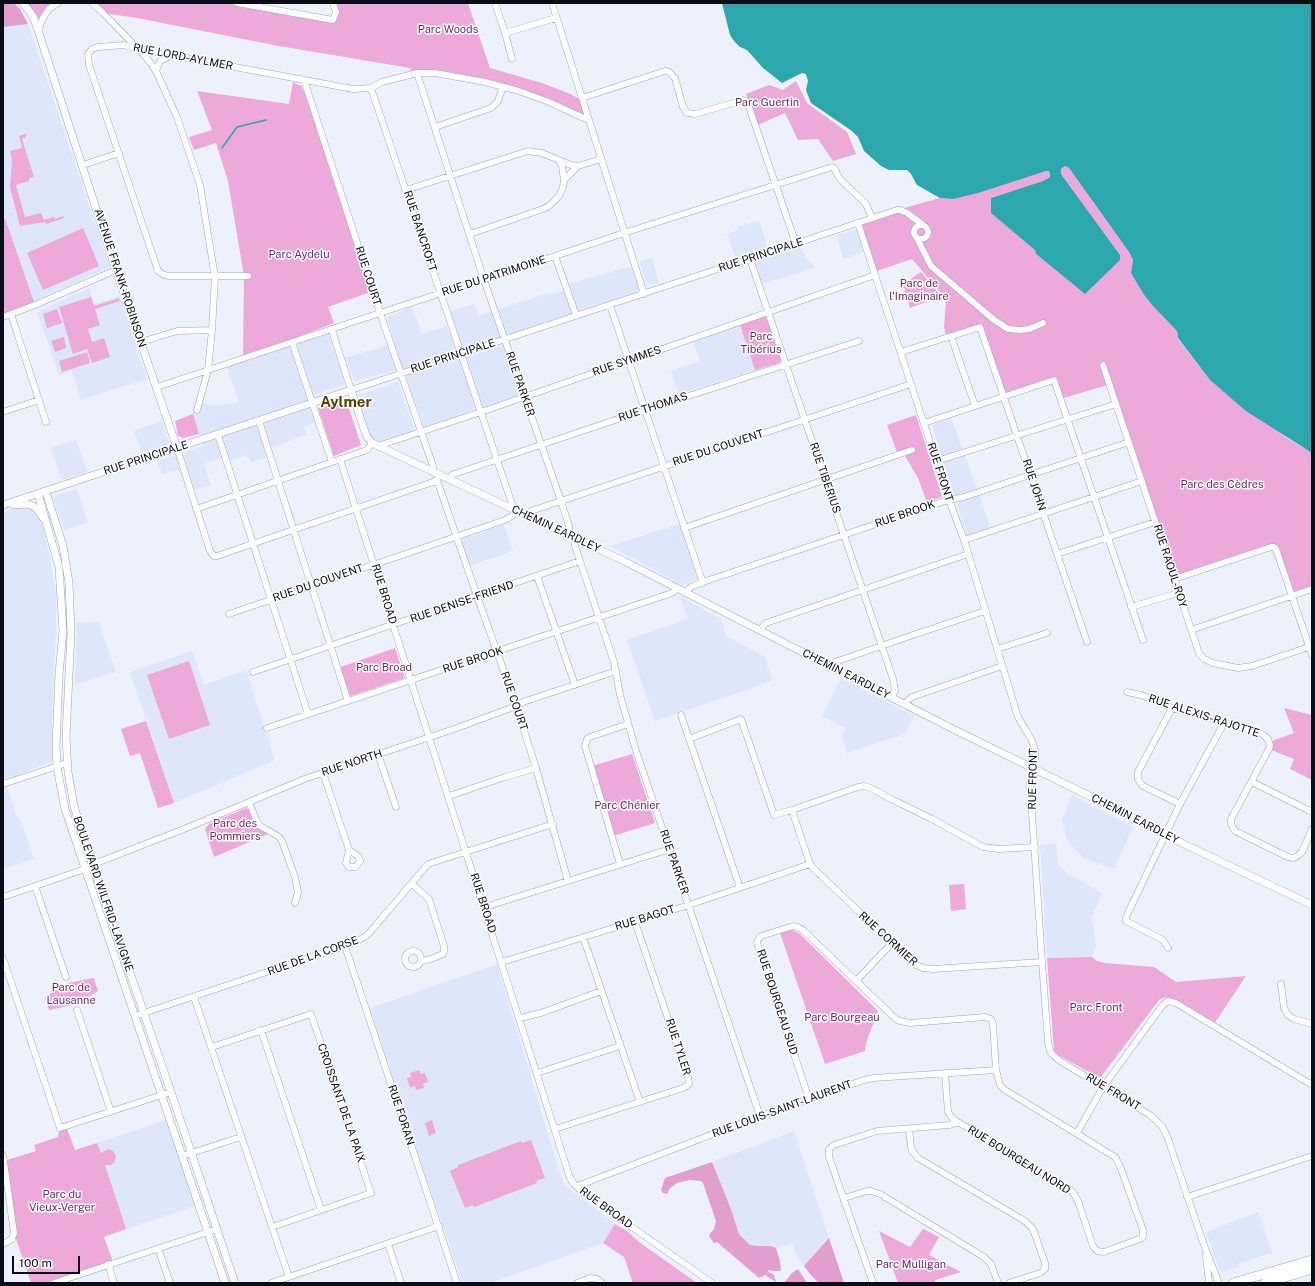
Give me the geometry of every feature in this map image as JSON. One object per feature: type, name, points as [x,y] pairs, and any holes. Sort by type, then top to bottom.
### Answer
[{"type":"highway","points":[[1233,1283],[1312,1260]]},
{"type":"highway","points":[[1265,1283],[1312,1270]]},
{"type":"main road","name":"AVENUE FRANK-ROBINSON","points":[[23,3],[32,16],[38,30],[116,270],[177,448]]},
{"type":"main road","name":"RUE PRINCIPALE","points":[[3,506],[351,390]]},
{"type":"main road","points":[[351,390],[366,436],[375,444]]},
{"type":"main road","name":"CHEMIN EARDLEY","points":[[375,444],[436,475],[449,479],[624,561],[892,698],[1110,806],[1164,835],[1312,905]]},
{"type":"main road","name":"BOULEVARD WILFRID-LAVIGNE","points":[[46,492],[64,546],[71,598],[71,632],[66,736],[67,763],[74,806],[235,1283]]},
{"type":"main road","name":"BOULEVARD WILFRID-LAVIGNE","points":[[38,494],[59,567],[63,640],[56,724],[57,767],[65,809],[225,1283]]},
{"type":"main road","points":[[3,506],[27,504],[33,506],[40,512],[48,528]]},
{"type":"street","points":[[38,30],[43,18],[49,10],[58,3]]},
{"type":"street","points":[[92,3],[147,58],[156,71],[177,117],[200,185],[215,276],[208,370],[197,410]]},
{"type":"street","points":[[237,3],[333,20],[336,12],[333,3]]},
{"type":"street","points":[[273,3],[276,10]]},
{"type":"street","points":[[495,3],[512,59]]},
{"type":"street","points":[[552,3],[644,294]]},
{"type":"street","points":[[505,33],[556,18]]},
{"type":"street","name":"RUE LORD-AYLMER","points":[[248,276],[168,276],[158,271],[89,65],[88,54],[92,49],[120,45],[128,46],[353,89],[371,88],[382,82],[417,73],[435,73],[503,86],[549,102],[588,120]]},
{"type":"street","points":[[156,71],[160,61],[171,55]]},
{"type":"street","points":[[582,98],[664,71],[669,72],[675,78],[683,107],[687,113],[695,114],[743,100],[748,104],[796,244]]},
{"type":"street","name":"RUE PARKER","points":[[417,73],[484,280],[573,537],[614,662],[620,695],[628,724],[760,1116]]},
{"type":"street","name":"RUE COURT","points":[[304,80],[380,313],[456,536],[516,705],[553,824],[568,881]]},
{"type":"street","points":[[435,127],[491,108],[498,102],[503,86]]},
{"type":"street","name":"RUE BANCROFT","points":[[371,88],[440,294],[517,511]]},
{"type":"street","points":[[406,190],[528,151],[542,153],[559,161],[578,166],[601,159]]},
{"type":"street","points":[[83,165],[119,153]]},
{"type":"street","points":[[470,234],[549,206],[558,196],[563,187],[564,180],[562,166],[559,161]]},
{"type":"street","points":[[564,180],[578,166]]},
{"type":"street","name":"RUE DU PATRIMOINE","points":[[156,387],[484,280],[625,232],[776,186],[832,167],[840,179],[866,204],[872,218]]},
{"type":"street","name":"RUE PRINCIPALE","points":[[351,390],[872,218],[897,210],[904,212]]},
{"type":"street","points":[[904,212],[926,226],[928,234],[924,238],[923,250]]},
{"type":"street","points":[[904,212],[915,227],[914,234],[931,266],[993,319],[1008,329],[1029,330],[1043,323]]},
{"type":"street","name":"RUE FRONT","points":[[858,223],[949,500],[964,540],[1018,717],[1034,744],[1035,754],[1030,784],[1042,962],[1050,1051],[1060,1061],[1150,1115],[1162,1126],[1167,1136],[1205,1248],[1219,1283]]},
{"type":"street","points":[[915,227],[922,224]]},
{"type":"street","points":[[917,238],[924,238]]},
{"type":"street","points":[[555,256],[576,315]]},
{"type":"street","name":"RUE TIBERIUS","points":[[750,259],[895,685],[892,698]]},
{"type":"street","points":[[3,317],[35,305],[116,270]]},
{"type":"street","name":"RUE SYMMES","points":[[196,509],[367,450],[375,444],[421,432],[481,412],[875,275]]},
{"type":"street","points":[[610,305],[703,583]]},
{"type":"street","points":[[11,314],[46,422]]},
{"type":"street","name":"RUE JOHN","points":[[951,336],[980,327],[1087,642]]},
{"type":"street","points":[[141,342],[177,331],[212,330]]},
{"type":"street","points":[[332,330],[351,390]]},
{"type":"street","points":[[901,352],[951,336],[975,406]]},
{"type":"street","name":"RUE THOMAS","points":[[449,479],[452,475],[646,409],[859,341]]},
{"type":"street","points":[[292,342],[332,462]]},
{"type":"street","name":"RUE RAOUL-ROY","points":[[1103,365],[1199,653],[1204,659],[1213,663],[1238,668],[1252,666],[1311,647]]},
{"type":"street","points":[[924,423],[1054,380],[1143,640]]},
{"type":"street","name":"RUE DU COUVENT","points":[[528,516],[531,511],[911,384]]},
{"type":"street","points":[[3,412],[39,400]]},
{"type":"street","points":[[937,461],[1116,404]]},
{"type":"street","points":[[260,421],[348,701]]},
{"type":"street","points":[[218,434],[252,544],[308,714]]},
{"type":"street","name":"RUE BROOK","points":[[685,593],[691,587],[949,500],[964,497],[1129,442]]},
{"type":"street","name":"AVENUE FRANK-ROBINSON","points":[[177,448],[210,551],[214,556],[252,544]]},
{"type":"street","points":[[684,528],[912,450]]},
{"type":"street","name":"RUE BROAD","points":[[340,459],[485,907],[568,1173],[573,1182],[583,1193],[712,1283]]},
{"type":"street","points":[[252,544],[356,508],[436,475]]},
{"type":"street","points":[[964,540],[1142,481]]},
{"type":"street","name":"RUE DU COUVENT","points":[[229,614],[505,520],[517,511]]},
{"type":"street","points":[[1057,554],[1155,522]]},
{"type":"street","points":[[1174,578],[1274,547],[1311,647],[1312,655]]},
{"type":"street","points":[[760,630],[766,623],[968,554]]},
{"type":"street","name":"RUE DENISE-FRIEND","points":[[253,672],[580,561]]},
{"type":"street","points":[[536,576],[575,685]]},
{"type":"street","name":"RUE BROOK","points":[[267,728],[672,593],[677,589]]},
{"type":"street","points":[[1191,630],[1312,589]]},
{"type":"street","points":[[1131,607],[1178,593]]},
{"type":"street","points":[[832,666],[835,662],[985,611]]},
{"type":"street","points":[[997,650],[1047,633]]},
{"type":"street","points":[[904,704],[912,697],[1002,666]]},
{"type":"street","name":"RUE NORTH","points":[[3,897],[85,869],[323,772],[457,728],[516,705],[616,671]]},
{"type":"street","name":"RUE ALEXIS-RAJOTTE","points":[[1127,692],[1140,695],[1172,708],[1261,733],[1268,739],[1270,744],[1269,749],[1231,819],[1231,824],[1235,831],[1288,857],[1294,858],[1302,852],[1312,829]]},
{"type":"street","points":[[1172,708],[1138,772],[1138,778],[1140,784],[1180,804]]},
{"type":"street","points":[[681,715],[740,888]]},
{"type":"street","points":[[689,739],[741,719],[774,816],[864,786],[871,788],[932,819],[983,847],[999,850],[1035,847]]},
{"type":"street","points":[[1168,948],[1163,940],[1126,921],[1127,913],[1164,835],[1224,723]]},
{"type":"street","points":[[620,864],[585,746],[587,739],[590,737],[628,724]]},
{"type":"street","points":[[378,754],[396,806]]},
{"type":"street","points":[[3,784],[67,763]]},
{"type":"street","points":[[449,796],[536,768]]},
{"type":"street","points":[[323,772],[349,850]]},
{"type":"street","points":[[1252,782],[1312,812]]},
{"type":"street","points":[[249,802],[260,826],[278,836],[282,841],[295,877],[298,892],[295,903]]},
{"type":"street","name":"RUE CORMIER","points":[[792,810],[810,864],[891,944],[914,964],[928,969],[1042,962]]},
{"type":"street","name":"RUE DE LA CORSE","points":[[135,1016],[345,946],[366,936],[428,864],[553,824]]},
{"type":"street","points":[[485,907],[670,849]]},
{"type":"street","name":"RUE BAGOT","points":[[502,962],[636,922],[810,864]]},
{"type":"street","points":[[412,884],[429,899],[444,946],[444,951],[440,955],[421,961]]},
{"type":"street","points":[[35,886],[66,977]]},
{"type":"street","name":"RUE TYLER","points":[[555,1129],[683,1088],[689,1084],[689,1080],[636,922]]},
{"type":"street","name":"RUE BOURGEAU SUD","points":[[809,1099],[758,946],[758,940],[761,936],[789,927],[798,927],[804,930],[856,981],[900,1021],[910,1022],[988,1018],[993,1021],[996,1070]]},
{"type":"street","points":[[583,937],[640,1102]]},
{"type":"street","points":[[856,981],[891,944]]},
{"type":"street","name":"RUE FORAN","points":[[345,946],[457,1283]]},
{"type":"street","points":[[3,958],[60,1128],[171,1092]]},
{"type":"street","points":[[1281,984],[1284,1008],[1288,1014],[1294,1019],[1312,1024]]},
{"type":"street","points":[[520,1018],[554,1009],[601,991]]},
{"type":"street","points":[[194,997],[289,1277]]},
{"type":"street","points":[[1077,1133],[1103,1087],[1162,1006],[1168,1001],[1176,1003],[1312,1085]]},
{"type":"street","points":[[77,1010],[111,1112]]},
{"type":"street","name":"CROISSANT DE LA PAIX","points":[[212,1047],[311,1014],[371,1193],[272,1226]]},
{"type":"street","points":[[261,1030],[321,1210]]},
{"type":"street","points":[[537,1073],[620,1046]]},
{"type":"street","name":"RUE LOUIS-SAINT-LAURENT","points":[[578,1188],[580,1184],[760,1116],[869,1079],[996,1070]]},
{"type":"street","name":"RUE BOURGEAU NORD","points":[[945,1073],[948,1112],[953,1119],[1072,1191],[1078,1201],[1093,1246],[1097,1252],[1104,1252],[1139,1240],[1143,1236],[1143,1230],[1118,1162],[1111,1154],[1005,1090],[998,1082],[996,1070]]},
{"type":"street","points":[[873,1283],[829,1157],[829,1149],[834,1145],[877,1131],[949,1125],[957,1122]]},
{"type":"street","points":[[909,1129],[911,1146],[918,1158],[1025,1221],[1033,1229],[1045,1263],[1045,1269],[1040,1273],[1009,1283]]},
{"type":"street","points":[[182,1156],[242,1137]]},
{"type":"street","points":[[3,1155],[14,1233],[12,1239],[3,1244]]},
{"type":"street","points":[[1188,1197],[1312,1156]]},
{"type":"street","points":[[844,1198],[867,1191],[880,1194],[984,1257],[991,1264],[998,1283]]},
{"type":"street","points":[[271,1283],[439,1226]]},
{"type":"street","points":[[55,1283],[108,1264],[217,1229]]},
{"type":"street","points":[[388,1244],[401,1283]]},
{"type":"street","points":[[158,1248],[170,1283]]},
{"type":"street","name":"RUE FRONT","points":[[1205,1248],[1209,1283]]},
{"type":"street","points":[[108,1264],[114,1283]]},
{"type":"street","points":[[577,1283],[590,1278],[597,1279],[602,1283]]},
{"type":"shaded area","points":[[3,3],[14,3],[20,9],[28,24],[3,27]]},
{"type":"shaded area","points":[[28,24],[110,267],[33,301],[3,211],[3,27]]},
{"type":"shaded area","points":[[759,221],[768,249],[736,259],[727,234],[738,230],[738,227]]},
{"type":"shaded area","points":[[857,229],[864,252],[844,259],[836,235]]},
{"type":"shaded area","points":[[799,247],[814,268],[761,284],[754,261]]},
{"type":"shaded area","points":[[652,258],[659,283],[651,285],[646,282],[640,262]]},
{"type":"shaded area","points":[[632,266],[639,291],[463,349],[448,312],[474,304],[479,316],[549,293],[550,295],[570,289],[569,284]]},
{"type":"shaded area","points":[[89,288],[95,304],[120,296],[147,379],[81,400],[72,371],[59,375],[37,312]]},
{"type":"shaded area","points":[[412,307],[422,334],[447,326],[460,359],[504,345],[520,395],[424,427],[403,368],[355,381],[345,358],[395,343],[387,317]]},
{"type":"shaded area","points":[[740,325],[755,370],[679,394],[671,371],[700,361],[693,342]]},
{"type":"shaded area","points":[[329,333],[345,384],[313,395],[322,420],[304,426],[306,435],[272,447],[274,454],[251,462],[248,455],[230,460],[220,459],[204,463],[211,486],[187,492],[179,470],[162,475],[157,461],[203,446],[193,417],[193,408],[197,401],[214,406],[239,402],[226,365]]},
{"type":"shaded area","points":[[398,382],[415,431],[378,443],[366,434],[359,395]]},
{"type":"shaded area","points":[[951,418],[991,530],[967,537],[932,425]]},
{"type":"shaded area","points":[[162,421],[170,445],[142,453],[134,431]]},
{"type":"shaded area","points":[[76,440],[87,472],[62,480],[51,448]]},
{"type":"shaded area","points":[[77,489],[88,522],[65,530],[53,497]]},
{"type":"shaded area","points":[[22,505],[35,510],[43,526],[56,594],[52,762],[3,780],[3,512]]},
{"type":"shaded area","points":[[680,524],[699,579],[682,585],[610,546]]},
{"type":"shaded area","points":[[504,525],[513,551],[468,566],[460,540]]},
{"type":"shaded area","points":[[679,596],[721,619],[726,636],[765,657],[772,680],[655,721],[627,640],[688,619]]},
{"type":"shaded area","points":[[98,621],[116,672],[75,684],[77,623]]},
{"type":"shaded area","points":[[192,651],[204,685],[246,670],[275,760],[174,803],[130,672]]},
{"type":"shaded area","points":[[841,678],[914,716],[905,734],[847,753],[842,735],[846,728],[822,716]]},
{"type":"shaded area","points":[[6,783],[16,815],[22,823],[34,859],[3,869],[3,784]]},
{"type":"shaded area","points":[[1072,795],[1133,827],[1114,869],[1083,858],[1067,840],[1062,821]]},
{"type":"shaded area","points":[[1056,844],[1058,864],[1068,874],[1102,893],[1092,917],[1096,946],[1092,957],[1047,958],[1040,845]]},
{"type":"shaded area","points":[[497,964],[564,1185],[615,1224],[603,1243],[490,1283],[462,1283],[368,1009]]},
{"type":"shaded area","points":[[169,1119],[198,1205],[126,1229],[97,1143]]},
{"type":"shaded area","points":[[794,1131],[829,1238],[804,1266],[795,1253],[792,1243],[776,1248],[770,1246],[750,1245],[739,1234],[731,1209],[712,1162]]},
{"type":"shaded area","points":[[712,1162],[731,1209],[739,1234],[750,1245],[770,1246],[776,1248],[781,1270],[767,1270],[774,1275],[776,1282],[765,1275],[759,1278],[717,1242],[714,1243],[711,1239],[709,1235],[714,1229],[716,1221],[701,1181],[689,1180],[677,1183],[670,1188],[667,1194],[663,1193],[661,1190],[665,1178]]},
{"type":"shaded area","points":[[1258,1212],[1272,1253],[1239,1263],[1239,1267],[1220,1272],[1206,1232]]},
{"type":"shaded area","points":[[829,1238],[844,1283],[819,1283],[804,1266]]},
{"type":"shaded area","points":[[798,1269],[807,1283],[784,1283],[792,1273]]},
{"type":"green space","points":[[27,3],[56,3],[47,9],[39,19]]},
{"type":"green space","name":"Parc Woods","points":[[92,3],[237,3],[333,20],[333,3],[468,3],[490,68],[542,83],[568,93],[583,101],[588,120],[536,97],[435,73],[412,74],[410,68],[279,46],[137,18],[103,13]]},
{"type":"green space","name":"Parc Guertin","points":[[796,81],[807,103],[847,132],[856,154],[833,161],[818,139],[798,140],[785,113],[758,125],[746,94],[769,85],[783,90]]},
{"type":"green space","name":"Parc Aydelu","points":[[293,82],[301,86],[306,96],[371,292],[328,307],[334,323],[295,338],[243,355],[244,276],[228,181],[216,143],[194,150],[189,137],[212,130],[197,91],[289,104]]},
{"type":"green space","points":[[26,134],[26,137],[22,139],[34,177],[29,178],[29,181],[16,185],[25,217],[41,213],[44,220],[54,217],[55,219],[63,216],[64,218],[46,224],[45,222],[20,226],[10,187],[12,161],[10,151],[22,148],[19,136]]},
{"type":"green space","name":"Parc des Cèdres","points":[[1065,166],[1069,168],[1129,252],[1133,260],[1131,273],[1152,305],[1176,330],[1178,339],[1210,380],[1287,438],[1312,453],[1312,589],[1292,596],[1274,547],[1174,579],[1111,384],[1060,399],[1054,380],[1003,397],[980,327],[947,338],[944,328],[946,299],[912,259],[874,272],[858,223],[940,198],[953,199],[1049,171],[1050,177],[1043,181],[991,198],[1035,250],[1036,254],[1085,294],[1120,255],[1061,174],[1061,169]]},
{"type":"green space","points":[[5,218],[35,305],[3,317],[3,221]]},
{"type":"green space","points":[[83,228],[99,266],[43,290],[27,253]]},
{"type":"green space","name":"Parc de l'Imaginaire","points":[[921,272],[942,296],[910,308],[903,284]]},
{"type":"green space","points":[[91,297],[94,306],[119,298],[120,301],[95,309],[100,325],[88,329],[92,342],[104,338],[110,357],[92,363],[87,349],[73,354],[59,307]]},
{"type":"green space","points":[[57,309],[62,323],[47,328],[43,314]]},
{"type":"green space","name":"Parc Tibérius","points":[[766,316],[781,360],[779,363],[755,370],[740,325]]},
{"type":"green space","points":[[64,337],[66,348],[55,352],[51,341]]},
{"type":"green space","points":[[87,352],[90,363],[62,372],[59,361]]},
{"type":"green space","points":[[346,399],[361,445],[334,456],[318,408]]},
{"type":"green space","points":[[193,414],[199,434],[183,438],[178,436],[175,421]]},
{"type":"green space","points":[[916,415],[942,497],[927,502],[918,478],[905,456],[897,452],[887,425]]},
{"type":"green space","name":"Parc Broad","points":[[395,648],[405,678],[347,697],[338,668]]},
{"type":"green space","points":[[189,661],[210,725],[169,739],[147,675]]},
{"type":"green space","points":[[1284,708],[1312,715],[1312,780],[1290,769],[1294,759],[1269,749],[1269,742],[1294,733]]},
{"type":"green space","points":[[146,721],[174,803],[158,808],[140,753],[130,756],[121,729]]},
{"type":"green space","name":"Parc Chénier","points":[[632,754],[655,823],[613,836],[592,766]]},
{"type":"green space","name":"Parc des Pommiers","points":[[246,808],[249,810],[258,828],[268,834],[214,857],[205,829],[209,824]]},
{"type":"green space","points":[[964,884],[966,909],[951,911],[949,885]]},
{"type":"green space","name":"Parc Bourgeau","points":[[792,930],[800,934],[878,1011],[866,1043],[865,1051],[825,1064],[780,933]]},
{"type":"green space","name":"Parc Front","points":[[1092,957],[1097,961],[1105,963],[1154,967],[1176,982],[1246,976],[1214,1024],[1174,999],[1166,997],[1159,1000],[1100,1078],[1056,1054],[1054,1050],[1047,958]]},
{"type":"green space","name":"Parc de Lausanne","points":[[94,978],[98,991],[74,1005],[49,1010],[45,997],[68,983]]},
{"type":"green space","points":[[419,1070],[421,1074],[425,1073],[428,1082],[423,1084],[424,1088],[416,1090],[415,1086],[410,1088],[407,1078],[411,1077],[410,1073]]},
{"type":"green space","points":[[432,1120],[436,1133],[429,1136],[425,1123]]},
{"type":"green space","name":"Parc du Vieux-Verger","points":[[66,1126],[75,1150],[97,1143],[101,1153],[108,1149],[112,1150],[115,1154],[116,1158],[114,1163],[105,1165],[126,1229],[104,1237],[113,1262],[54,1283],[31,1283],[14,1233],[4,1161],[36,1151],[34,1145],[58,1137],[60,1128]]},
{"type":"green space","points":[[531,1140],[545,1178],[536,1181],[537,1183],[474,1207],[473,1205],[465,1208],[450,1171],[458,1167],[458,1165],[521,1141],[522,1143]]},
{"type":"green space","points":[[615,1224],[627,1231],[639,1242],[697,1283],[633,1283],[624,1257],[603,1243]]},
{"type":"green space","name":"Parc Mulligan","points":[[923,1229],[939,1237],[929,1255],[961,1272],[935,1280],[936,1283],[898,1283],[879,1231],[910,1247]]},
{"type":"water","points":[[722,3],[1312,3],[1312,453],[1246,411],[1210,380],[1178,338],[1176,330],[1152,305],[1143,293],[1131,273],[1133,260],[1129,252],[1069,168],[1065,166],[1061,169],[1061,174],[1120,255],[1120,260],[1085,294],[1036,254],[1035,250],[991,213],[991,198],[1043,181],[1050,177],[1049,171],[978,193],[953,199],[940,198],[917,185],[907,170],[889,170],[881,166],[864,151],[858,137],[852,131],[811,103],[806,90],[808,81],[806,74],[802,73],[782,83],[763,68],[747,50],[740,47],[734,41],[730,35]]},
{"type":"waterway","points":[[222,148],[237,127],[266,120]]},
{"type":"district","name":"Aylmer","points":[[346,402]]}]
